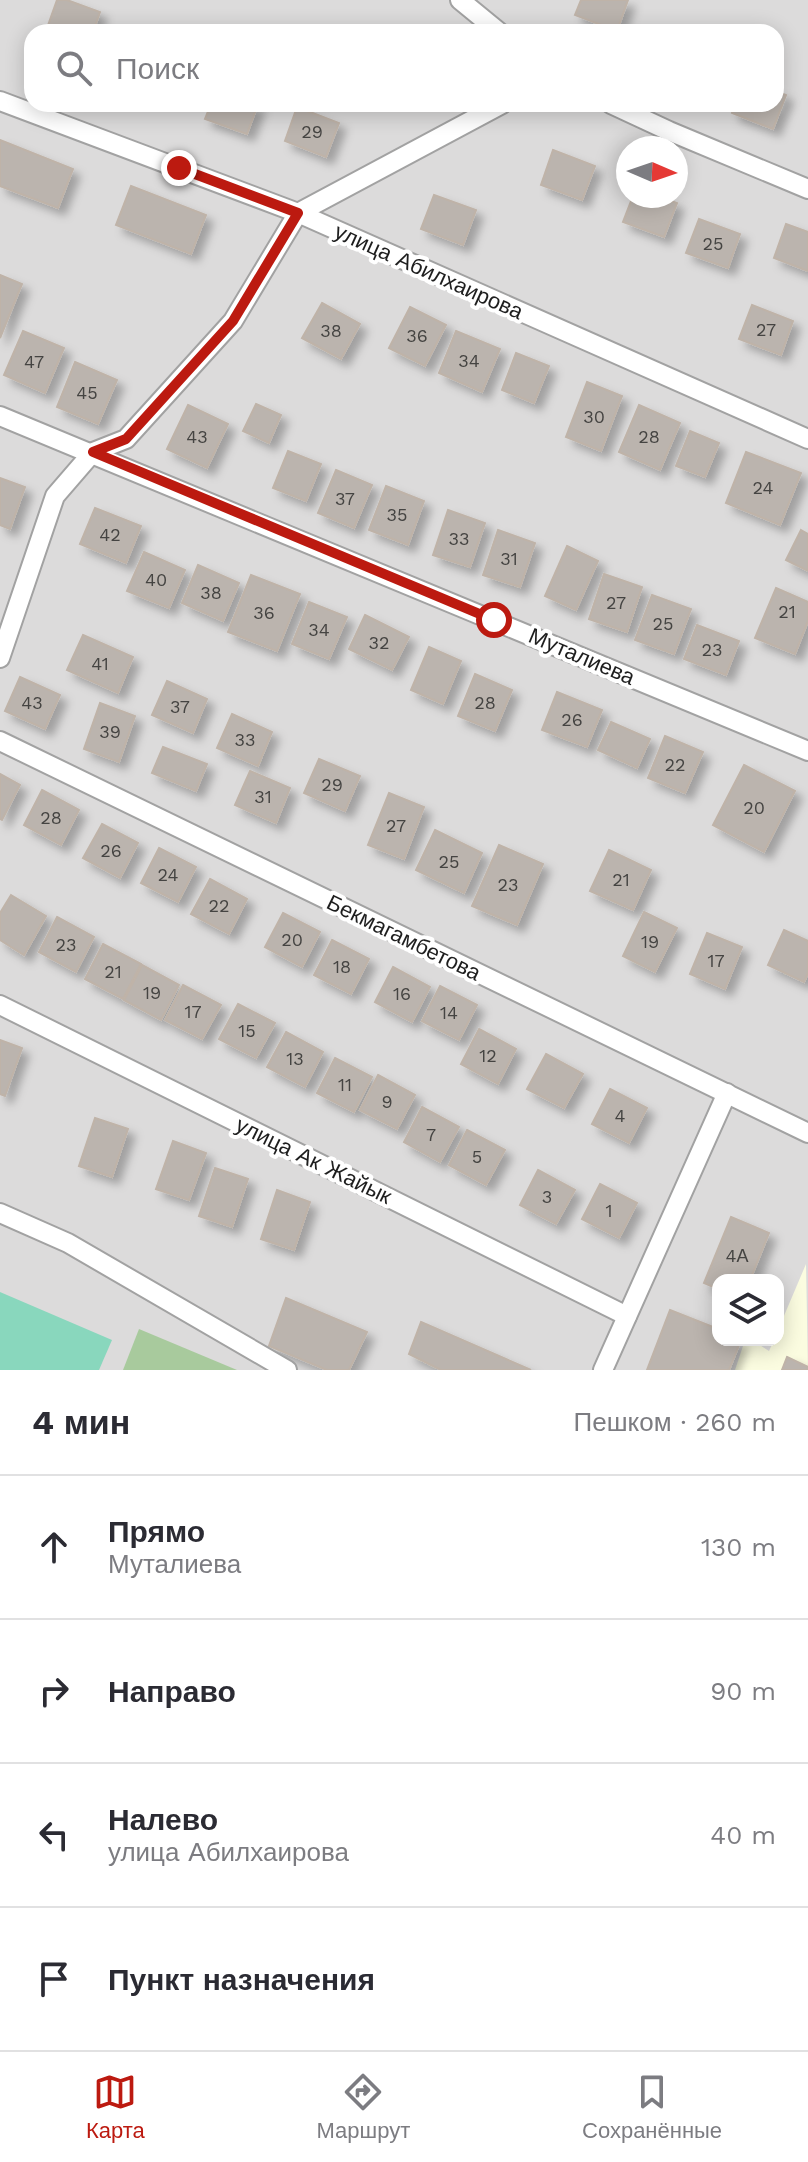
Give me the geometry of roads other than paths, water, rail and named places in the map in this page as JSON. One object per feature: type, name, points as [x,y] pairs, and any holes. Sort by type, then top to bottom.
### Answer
[{"type":"street","points":[[460,0],[489,24]]},
{"type":"street","name":"улица Абилхаирова","points":[[0,101],[24,110]]},
{"type":"street","name":"улица Абилхаирова","points":[[29,112],[298,213],[808,439]]},
{"type":"street","points":[[0,658],[55,496],[93,452],[126,439],[233,321],[298,213],[487,112]]},
{"type":"street","points":[[628,112],[808,189]]},
{"type":"street","name":"Муталиева","points":[[0,416],[808,751]]},
{"type":"street","name":"Бекмагамбетова","points":[[0,741],[808,1133]]},
{"type":"street","name":"улица Ак Жайык","points":[[0,1005],[627,1316]]},
{"type":"street","points":[[603,1370],[727,1093]]},
{"type":"street","points":[[0,1213],[68,1243],[287,1370]]}]
